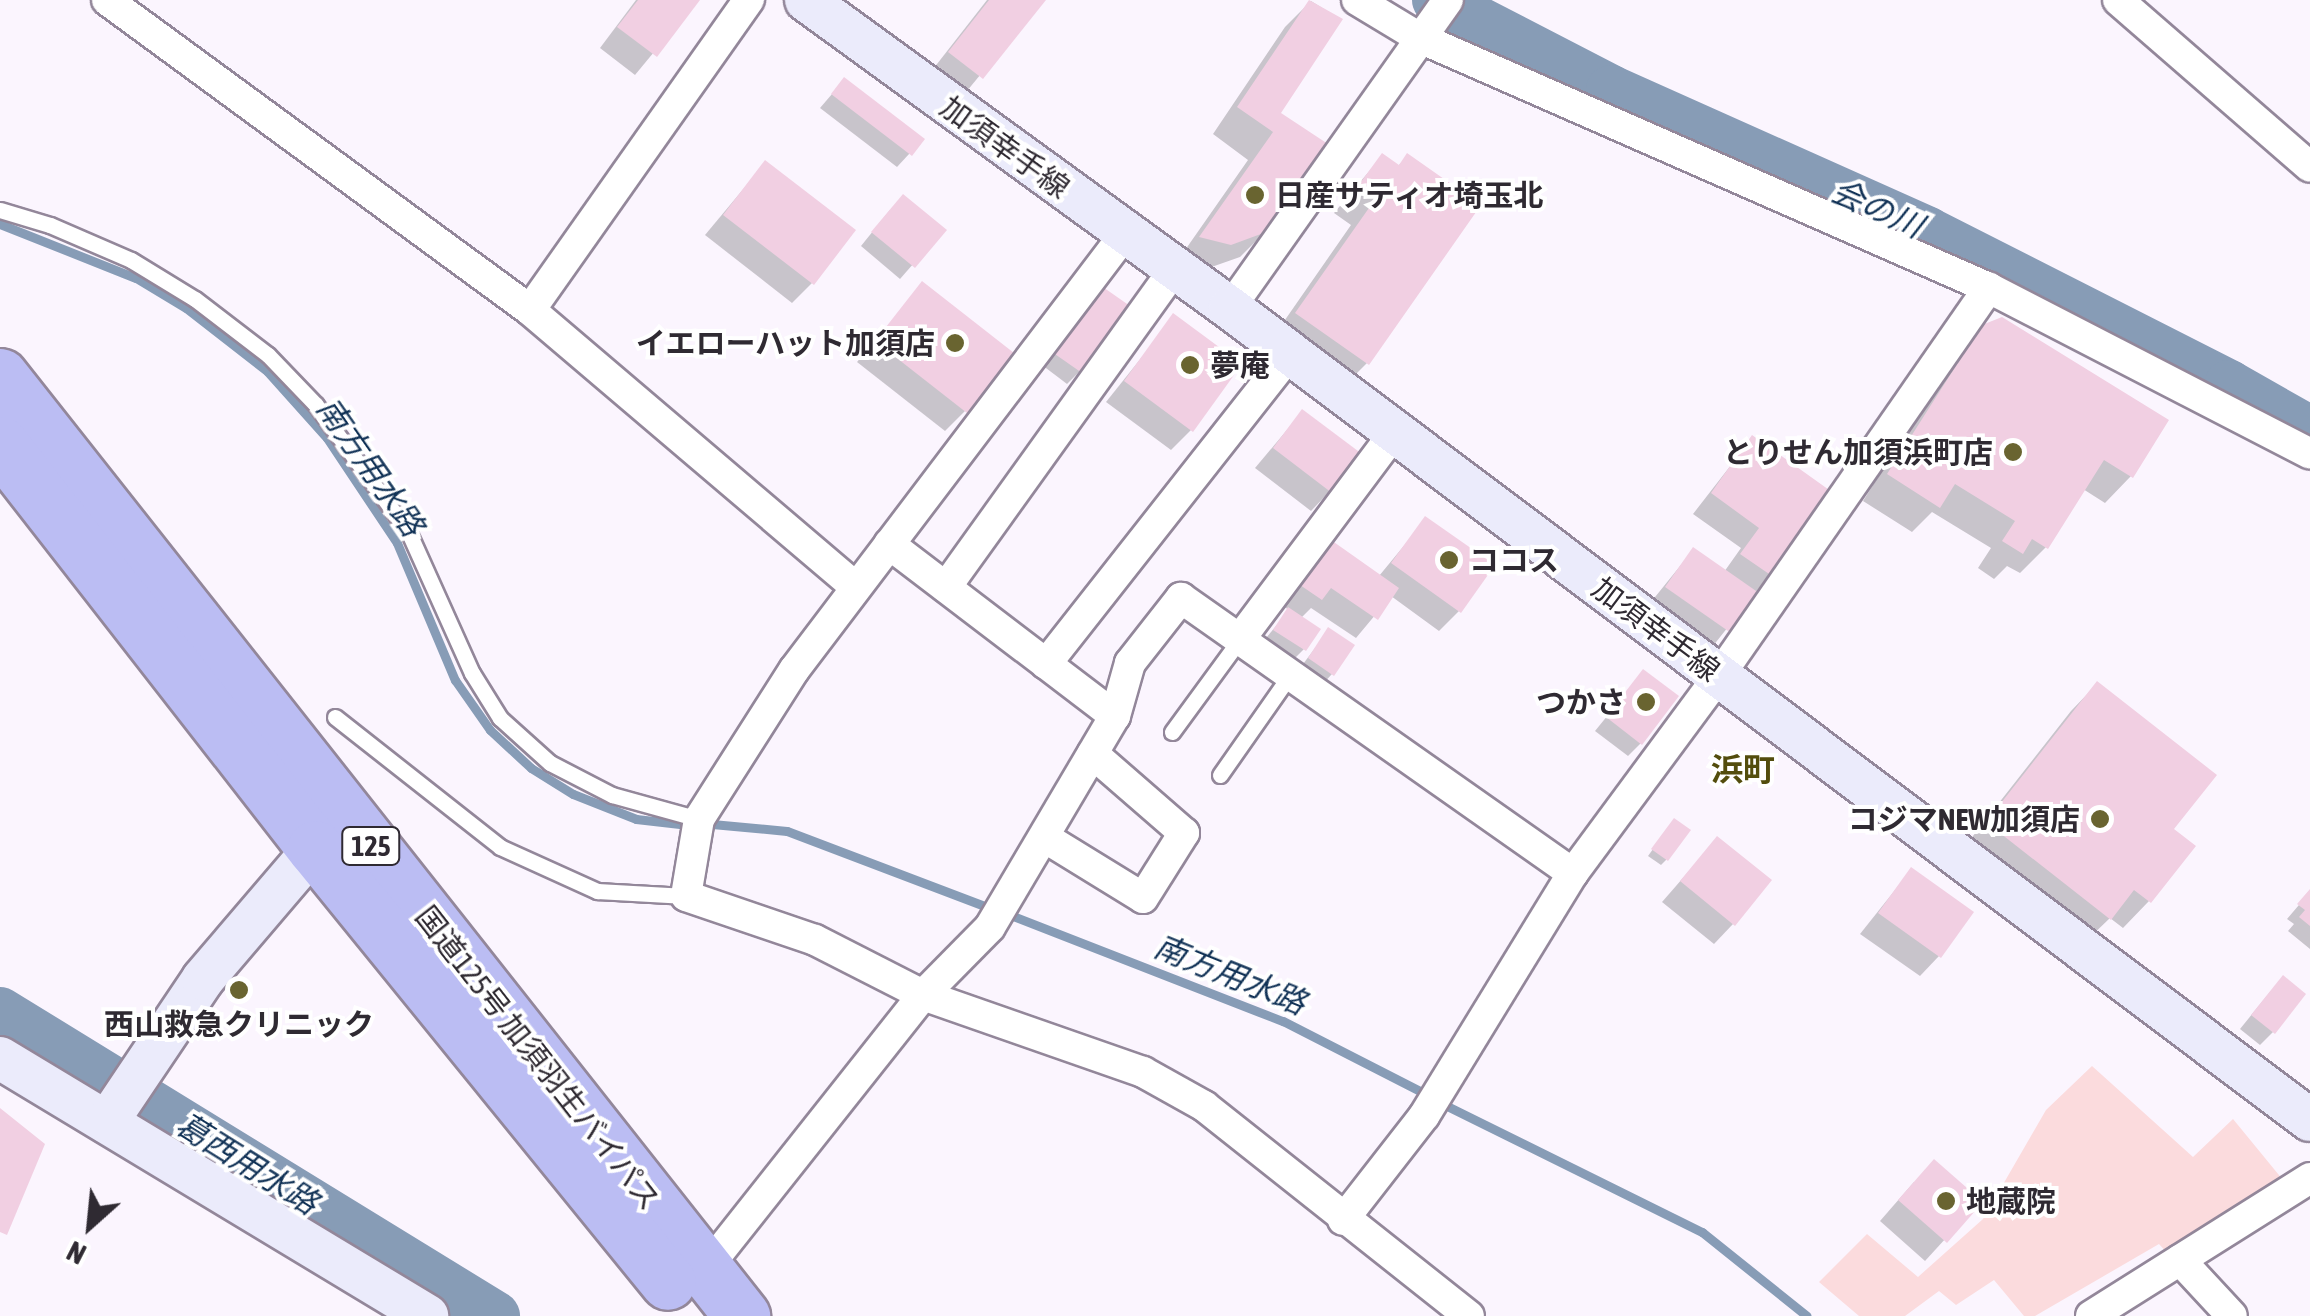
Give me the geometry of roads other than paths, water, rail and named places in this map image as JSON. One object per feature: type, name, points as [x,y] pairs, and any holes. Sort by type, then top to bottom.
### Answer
[{"type":"highway","name":"国道125号 加須羽生バイパス","points":[[0,376],[700,1293]]},
{"type":"highway","name":"国道125号 加須羽生バイパス","points":[[0,444],[316,848],[700,1293],[742,1316]]},
{"type":"main road","name":"加須幸手線","points":[[806,0],[1124,235],[1230,308],[2310,1120]]},
{"type":"main road","points":[[112,1114],[204,979],[316,848]]},
{"type":"main road","points":[[0,1058],[112,1114],[427,1316]]},
{"type":"street","points":[[107,0],[530,310],[856,587]]},
{"type":"street","points":[[530,310],[749,0]]},
{"type":"street","points":[[1357,0],[1433,21],[1989,288],[2310,454]]},
{"type":"street","points":[[2118,0],[2310,167]]},
{"type":"street","points":[[1230,308],[1433,21]]},
{"type":"street","points":[[1124,235],[794,670],[699,818],[686,896],[815,940],[923,995],[1142,1072],[1204,1106],[1343,1220],[1469,1316]]},
{"type":"street","points":[[946,587],[1174,270]]},
{"type":"street","points":[[1343,1220],[1424,1116],[1573,873],[1719,676],[1989,288]]},
{"type":"street","points":[[1046,664],[1290,354]]},
{"type":"street","points":[[1240,639],[1396,432]]},
{"type":"street","points":[[889,544],[1115,716]]},
{"type":"street","points":[[700,1293],[923,995],[990,927],[1115,716],[1130,663],[1181,598],[1573,873]]},
{"type":"street","points":[[1044,837],[1144,898],[1184,834],[1092,754]]},
{"type":"street","points":[[2091,1316],[2310,1178]]},
{"type":"street","points":[[2180,1260],[2232,1316]]},
{"type":"lane","points":[[0,210],[50,225],[131,260],[196,299],[268,355],[328,420],[408,532],[472,673],[500,718],[550,763],[612,795],[699,818]]},
{"type":"lane","points":[[1172,732],[1240,639]]},
{"type":"lane","points":[[1220,775],[1290,674]]},
{"type":"lane","points":[[335,717],[500,846],[597,892],[686,896]]},
{"type":"waterway","name":"会の川","points":[[1437,0],[1611,90],[1928,232],[2229,385],[2310,431]]},
{"type":"waterway","name":"南方用水路","points":[[0,224],[136,278],[186,308],[267,371],[327,438],[397,543],[455,680],[490,730],[531,768],[573,794],[636,819],[680,824]]},
{"type":"waterway","name":"南方用水路","points":[[712,824],[787,831],[992,909]]},
{"type":"waterway","name":"南方用水路","points":[[1013,916],[1283,1021],[1422,1092]]},
{"type":"waterway","name":"葛西用水路","points":[[0,1012],[495,1316]]},
{"type":"waterway","name":"南方用水路","points":[[1445,1105],[1702,1232],[1807,1316]]},
{"type":"place","name":"日産サティオ埼玉北","points":[[1255,195]]},
{"type":"place","name":"イエローハット加須店","points":[[955,343]]},
{"type":"place","name":"夢庵","points":[[1190,365]]},
{"type":"place","name":"とりせん加須浜町店","points":[[2013,452]]},
{"type":"place","name":"ココス","points":[[1449,560]]},
{"type":"place","name":"つかさ","points":[[1646,702]]},
{"type":"place","name":"コジマNEW加須店","points":[[2100,819]]},
{"type":"place","name":"西山救急クリニック","points":[[239,990]]},
{"type":"place","name":"地蔵院","points":[[1946,1201]]},
{"type":"district","name":"浜町","points":[[1743,770]]}]
